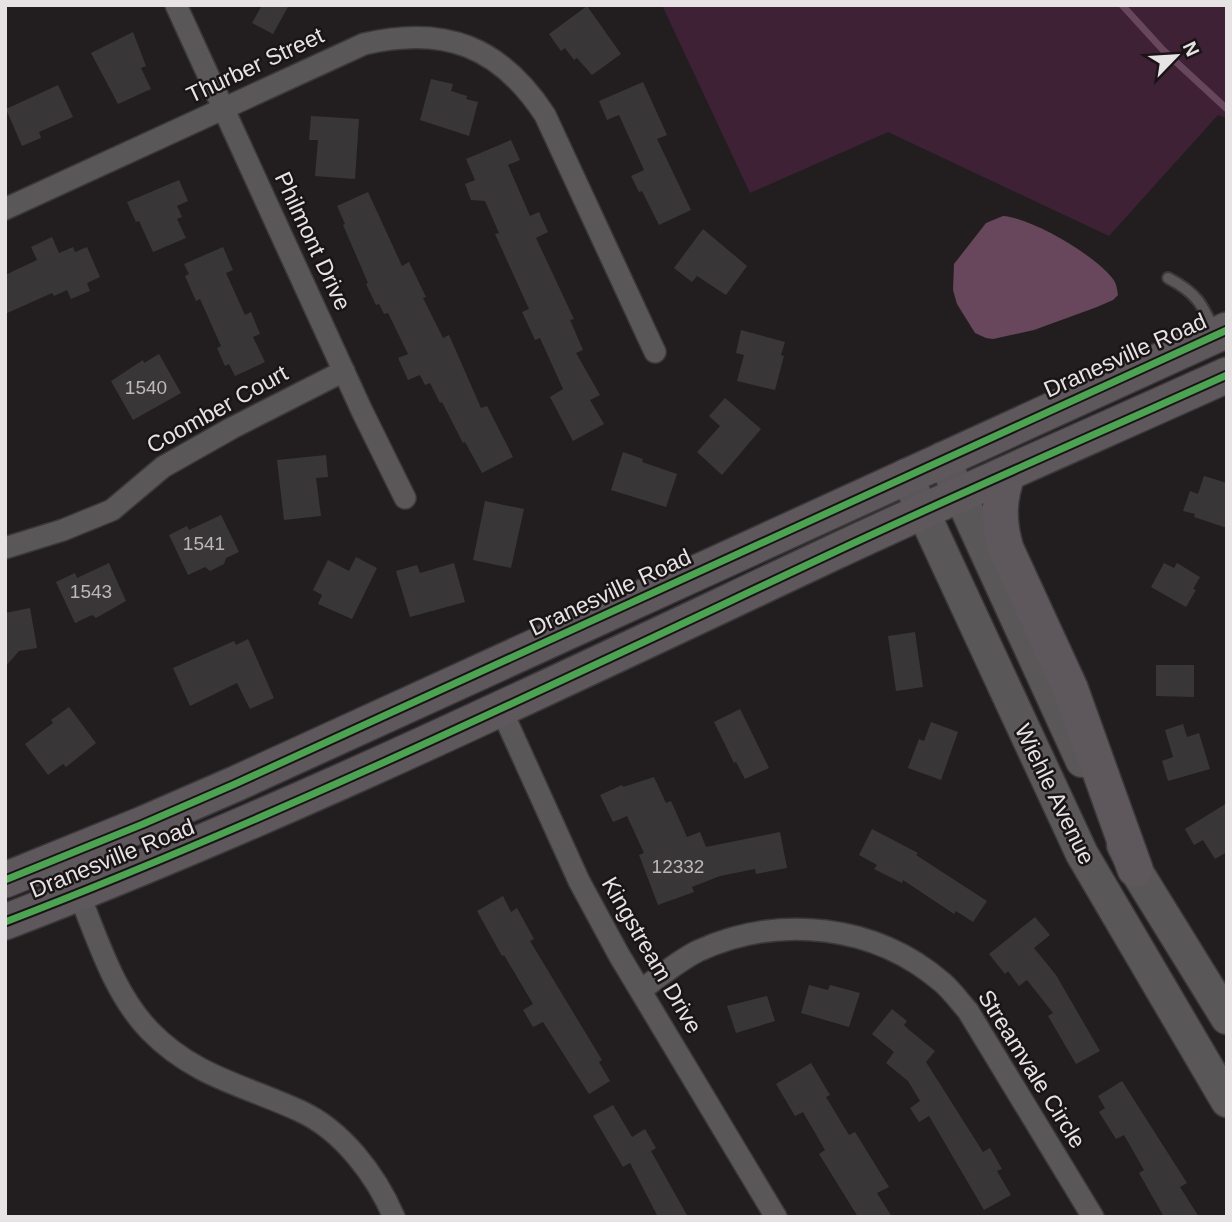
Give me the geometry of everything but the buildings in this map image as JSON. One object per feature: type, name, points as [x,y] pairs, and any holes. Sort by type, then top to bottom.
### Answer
[{"type":"main road","name":"Dranesville Road","points":[[5,880],[235,784],[1221,332]]},
{"type":"main road","name":"Dranesville Road","points":[[5,922],[79,894],[276,811],[960,495],[1227,375]]},
{"type":"main road","name":"Wiehle Avenue","points":[[943,458],[1073,742],[1135,869],[1227,1018]]},
{"type":"main road","points":[[1008,473],[1000,494],[999,511],[1006,549],[1070,688],[1135,869]]},
{"type":"main road","name":"Wiehle Avenue","points":[[906,475],[1082,854],[1227,1101]]},
{"type":"street","name":"Philmont Drive","points":[[176,5],[405,498]]},
{"type":"street","name":"Thurber Street","points":[[5,209],[364,44],[392,37],[440,39],[469,47],[495,59],[517,77],[545,115],[655,352]]},
{"type":"street","name":"Coomber Court","points":[[5,548],[63,530],[112,510],[163,467],[344,370]]},
{"type":"street","name":"Kingstream Drive","points":[[501,709],[579,881],[776,1217]]},
{"type":"street","points":[[79,894],[127,1002],[149,1030],[177,1055],[209,1075],[303,1112],[328,1129],[374,1178],[394,1217]]},
{"type":"street","name":"Streamvale Circle","points":[[641,990],[697,952],[733,937],[768,930],[830,930],[891,949],[943,984],[968,1011],[1093,1217]]},
{"type":"lane","points":[[1168,278],[1191,290],[1221,332]]},
{"type":"shaded area","points":[[662,5],[1227,5],[1227,118],[1218,115],[1109,236],[888,132],[750,193]]},
{"type":"shaded area","points":[[1003,216],[1030,223],[1078,249],[1113,279],[1118,295],[1097,307],[1034,330],[993,339],[975,333],[957,304],[953,290],[954,264],[986,223]]},
{"type":"waterway","points":[[1122,5],[1163,50],[1227,109]]},
{"type":"cycle path","points":[[5,880],[235,784],[1227,330]]},
{"type":"cycle path","points":[[5,922],[317,792],[878,532],[1227,375]]}]
